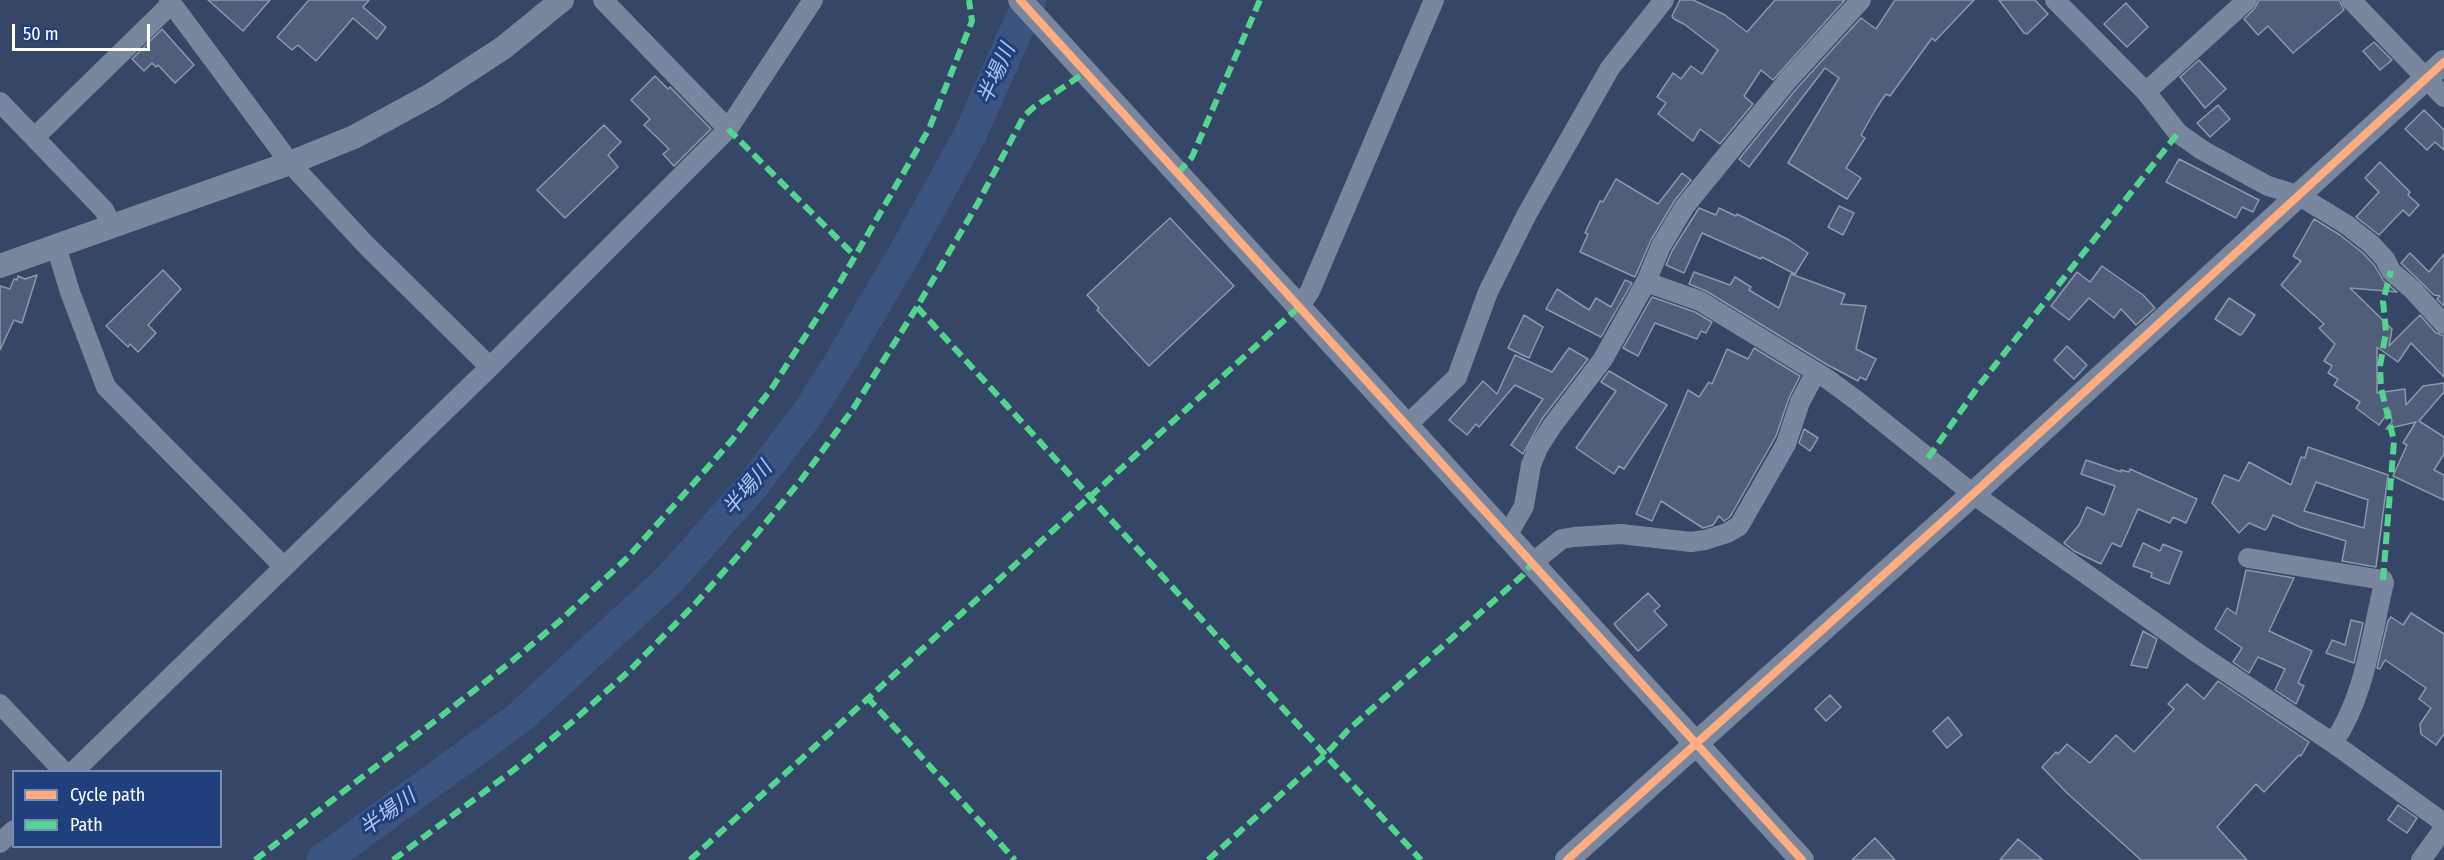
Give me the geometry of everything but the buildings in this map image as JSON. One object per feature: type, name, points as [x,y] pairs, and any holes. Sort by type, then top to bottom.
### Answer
[{"type":"street","points":[[0,266],[290,163],[376,126],[431,95],[503,48],[562,0]]},
{"type":"street","points":[[603,0],[728,129]]},
{"type":"street","points":[[74,770],[490,367],[728,129],[813,0]]},
{"type":"street","points":[[1020,0],[1802,860]]},
{"type":"street","points":[[1300,306],[1310,291],[1434,0]]},
{"type":"street","points":[[1407,425],[1457,377],[1488,292],[1527,214],[1610,68],[1664,0]]},
{"type":"street","points":[[1507,536],[1524,506],[1531,465],[1538,448],[1603,359],[1646,282],[1661,246],[1685,206],[1788,80],[1861,0]]},
{"type":"street","points":[[2055,0],[2146,92],[2178,133],[2202,150],[2268,186],[2298,195],[2347,225],[2371,244],[2385,259],[2391,271],[2413,290],[2444,324]]},
{"type":"street","points":[[2146,92],[2247,0]]},
{"type":"street","points":[[2351,0],[2435,70],[2444,97]]},
{"type":"street","points":[[35,137],[170,2],[290,163],[366,245],[490,367]]},
{"type":"street","points":[[1567,860],[1972,494],[2435,70]]},
{"type":"street","points":[[0,102],[104,210],[112,226]]},
{"type":"street","points":[[56,246],[74,303],[106,387],[284,567]]},
{"type":"street","points":[[1646,282],[1700,301],[1816,372],[1856,400],[1972,494],[2199,654],[2333,743],[2444,823]]},
{"type":"street","points":[[1532,563],[1562,539],[1621,534],[1691,542],[1705,540],[1733,529],[1747,515],[1786,444],[1800,402],[1816,372]]},
{"type":"street","points":[[2248,558],[2383,580],[2357,698],[2347,722],[2333,743]]},
{"type":"street","points":[[0,704],[63,770]]},
{"type":"street","points":[[2421,860],[2444,828]]},
{"type":"street","points":[[0,843],[12,832]]},
{"type":"waterway","name":"半場川","points":[[323,860],[519,718],[669,580],[753,485],[808,413],[903,256],[970,135],[1030,0]]},
{"type":"marked path","points":[[255,860],[511,662],[561,620],[629,556],[732,440],[772,388],[840,282],[929,129],[972,21],[969,0]]},
{"type":"marked path","points":[[1178,173],[1192,157],[1260,0]]},
{"type":"marked path","points":[[393,860],[515,769],[572,722],[629,671],[695,604],[744,549],[801,480],[853,409],[917,307],[978,203],[1024,116],[1086,72]]},
{"type":"marked path","points":[[728,129],[855,256]]},
{"type":"marked path","points":[[1928,458],[1977,388],[2178,133]]},
{"type":"marked path","points":[[2383,580],[2394,441],[2381,388],[2380,366],[2386,332],[2383,301],[2391,271]]},
{"type":"marked path","points":[[690,860],[1300,306]]},
{"type":"marked path","points":[[917,307],[1421,860]]},
{"type":"marked path","points":[[1208,860],[1326,754],[1348,730],[1523,575],[1532,563]]},
{"type":"marked path","points":[[867,697],[1015,860]]},
{"type":"cycle path","points":[[1020,0],[1802,860]]},
{"type":"cycle path","points":[[1567,860],[1973,494],[2444,62]]}]
